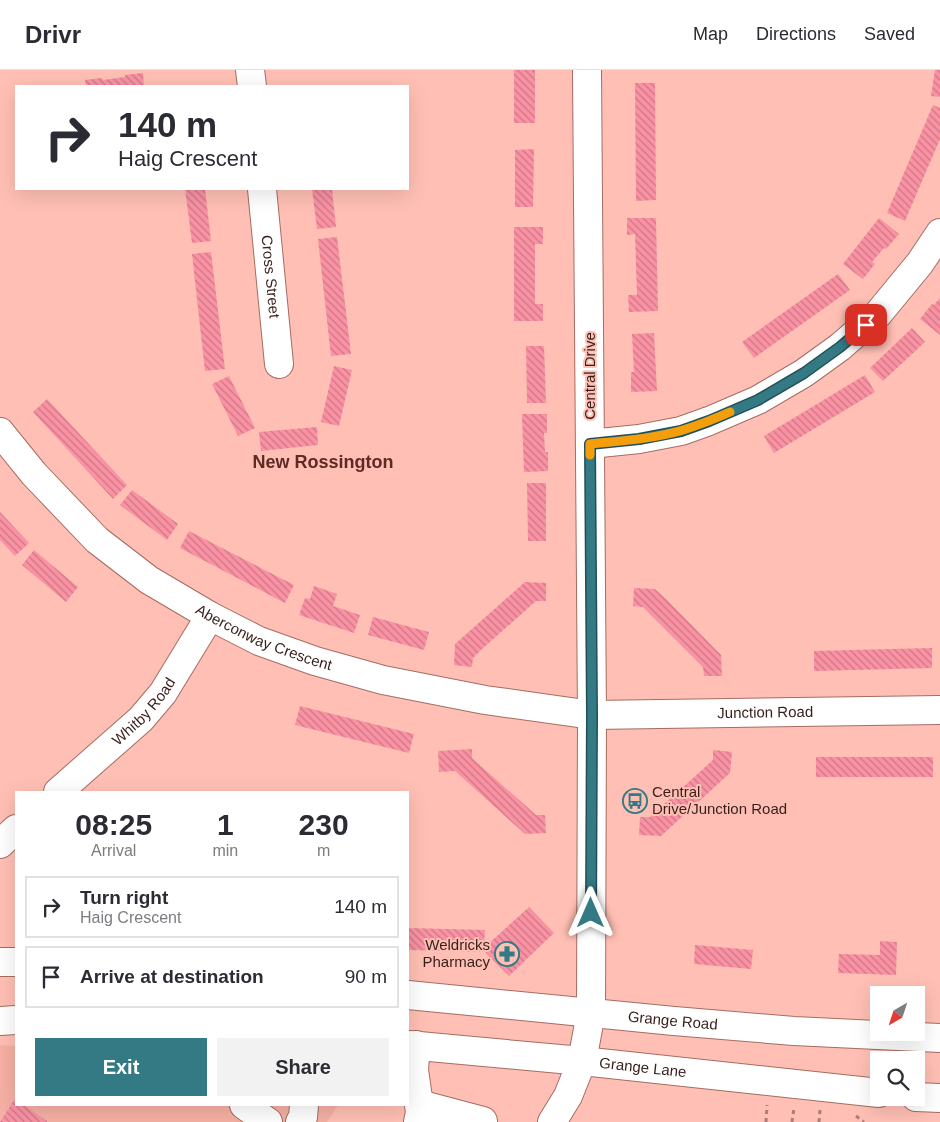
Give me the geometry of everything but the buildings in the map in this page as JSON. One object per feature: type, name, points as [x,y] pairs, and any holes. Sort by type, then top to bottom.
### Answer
[{"type":"street","points":[[250,70],[252,85]]},
{"type":"street","name":"Central Drive","points":[[552,1122],[568,1096],[582,1061],[590,1013],[592,715],[587,70]]},
{"type":"street","name":"Cross Street","points":[[262,190],[279,364]]},
{"type":"street","points":[[590,444],[639,439],[681,431],[758,400],[804,373],[840,347],[878,314],[920,263],[940,233]]},
{"type":"street","name":"Aberconway Crescent","points":[[0,432],[34,474],[97,540],[149,580],[210,616],[259,641],[315,662],[383,680],[485,700],[592,715]]},
{"type":"street","name":"Whitby Road","points":[[59,791],[147,713],[163,694],[210,616]]},
{"type":"street","name":"Junction Road","points":[[592,715],[940,710]]},
{"type":"street","points":[[0,844],[15,830]]},
{"type":"street","points":[[0,962],[15,962]]},
{"type":"street","name":"Grange Road","points":[[409,995],[794,1030],[940,1038]]},
{"type":"street","points":[[0,1021],[15,1020]]},
{"type":"street","points":[[412,1045],[419,1113],[483,1121]]},
{"type":"street","name":"Grange Lane","points":[[412,1045],[870,1092]]},
{"type":"street","points":[[925,1097],[940,1098]]},
{"type":"street","points":[[245,1106],[268,1122]]},
{"type":"street","points":[[300,1122],[303,1117],[304,1106]]},
{"type":"shaded area","points":[[0,1045],[15,1046],[15,1106],[337,1106],[327,1122],[0,1122]]},
{"type":"slow traffic","points":[[590,455],[590,444],[639,439],[681,431],[730,412]]},
{"type":"place","name":"Central Drive/Junction Road","points":[[635,801]]},
{"type":"place","name":"Weldricks Pharmacy","points":[[507,954]]},
{"type":"district","name":"New Rossington","points":[[323,462]]},
{"type":"route","points":[[591,913],[590,444],[639,439],[681,431],[758,400],[804,373],[866,325]]}]
